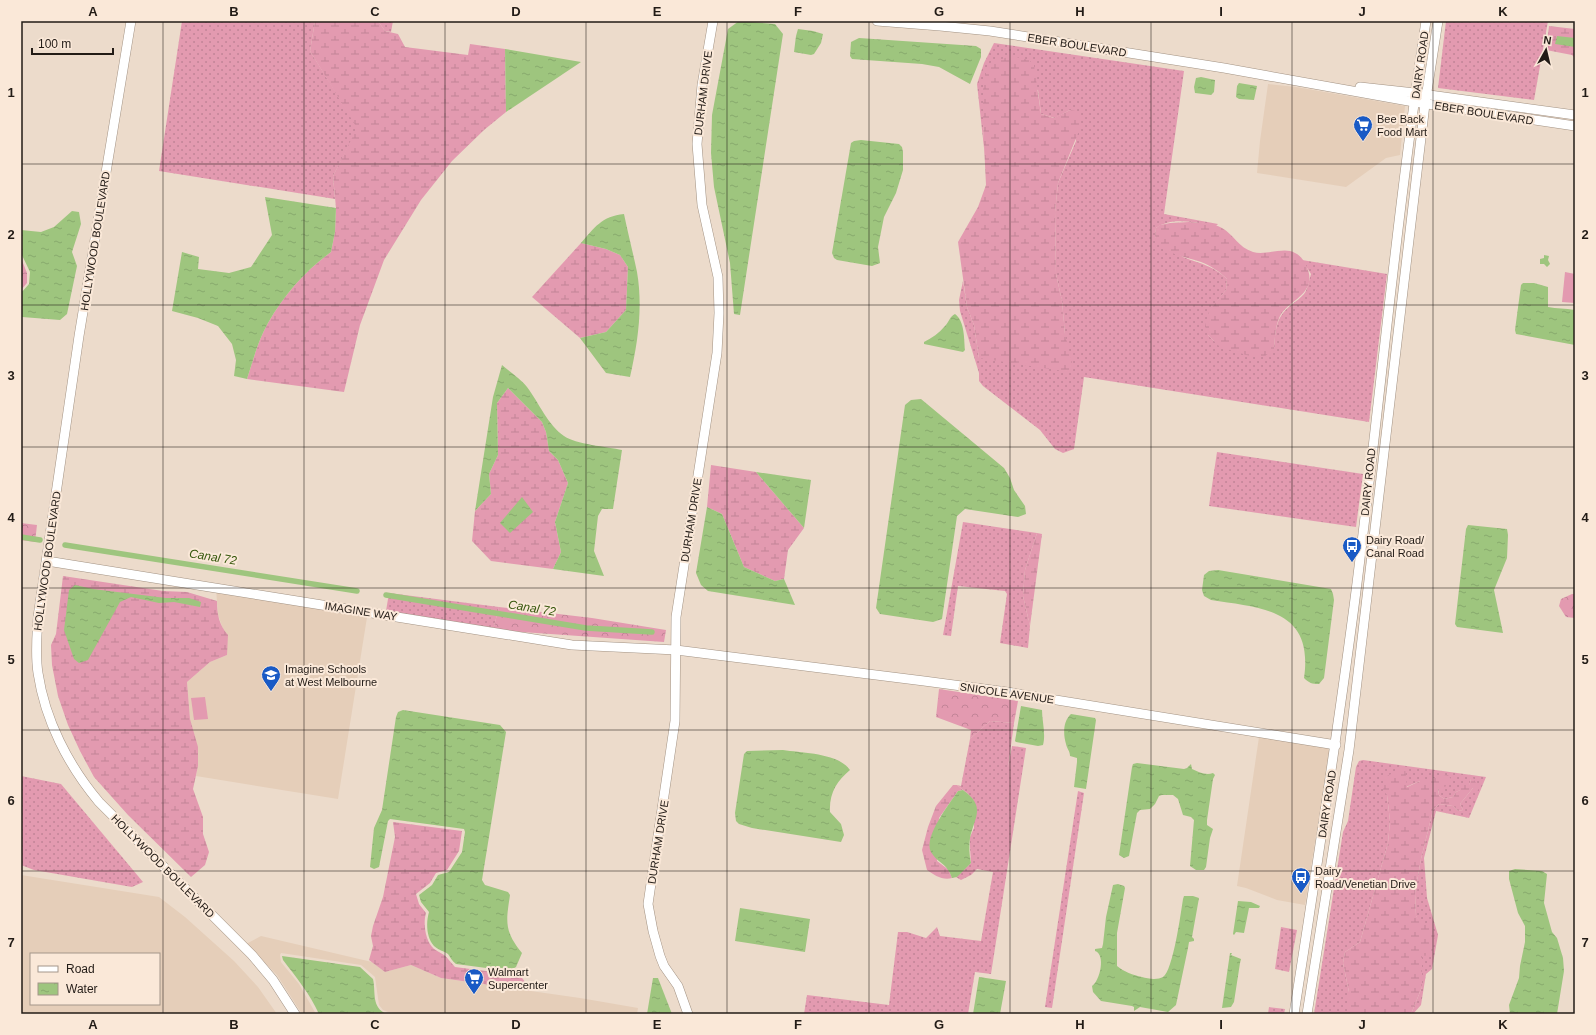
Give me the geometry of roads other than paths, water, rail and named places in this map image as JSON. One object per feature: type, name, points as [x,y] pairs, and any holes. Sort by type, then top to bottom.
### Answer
[{"type":"street","name":"HOLLYWOOD BOULEVARD","points":[[131,21],[79,336],[38,617],[36,644],[38,672],[44,698],[62,748],[82,782],[99,802],[252,955],[273,980],[295,1014]]},
{"type":"street","name":"DURHAM DRIVE","points":[[688,1014],[678,986],[664,966],[660,956],[648,904],[675,721],[676,617],[717,353],[719,313],[718,277],[702,205],[697,144],[702,85],[713,21]]},
{"type":"street","name":"EBER BOULEVARD","points":[[877,21],[990,31],[1415,98],[1575,115]]},
{"type":"street","name":"DAIRY ROAD","points":[[1294,1014],[1336,745],[1415,98],[1426,21]]},
{"type":"street","name":"DAIRY ROAD","points":[[1307,1014],[1349,750],[1426,99],[1438,21]]},
{"type":"street","name":"EBER BOULEVARD","points":[[1426,99],[1575,126]]},
{"type":"street","points":[[1375,424],[1388,426]]},
{"type":"street","name":"IMAGINE WAY","points":[[47,561],[572,645],[676,650]]},
{"type":"street","points":[[1356,590],[1368,591]]},
{"type":"street","name":"SNICOLE AVENUE","points":[[676,650],[1007,692],[1336,745]]},
{"type":"water","points":[[739,21],[775,24],[783,34],[740,315],[734,314],[730,263],[714,187],[711,153],[712,115],[728,29]]},
{"type":"water","points":[[798,29],[823,34],[821,43],[814,54],[811,55],[794,52]]},
{"type":"water","points":[[1557,36],[1575,38],[1575,47],[1555,44]]},
{"type":"water","points":[[859,38],[976,46],[981,49],[981,57],[970,84],[939,67],[922,64],[852,59],[850,56],[851,42]]},
{"type":"water","points":[[505,49],[581,62],[506,112]]},
{"type":"water","points":[[1201,77],[1215,80],[1214,92],[1211,95],[1195,93],[1194,87],[1196,78]]},
{"type":"water","points":[[1239,83],[1257,86],[1254,100],[1239,99],[1236,97],[1237,86]]},
{"type":"water","points":[[861,140],[899,144],[902,147],[903,152],[903,170],[896,193],[884,217],[878,247],[880,263],[872,266],[837,260],[834,258],[832,253],[851,143]]},
{"type":"water","points":[[265,197],[336,208],[335,232],[331,252],[312,267],[288,293],[268,323],[264,330],[247,379],[234,376],[236,360],[232,344],[218,326],[198,318],[172,311],[182,252],[199,257],[198,269],[229,273],[251,267],[272,235]]},
{"type":"water","points":[[72,211],[79,212],[81,224],[72,252],[77,266],[67,314],[60,320],[22,317],[21,293],[29,284],[30,272],[21,253],[21,230],[41,232],[54,227]]},
{"type":"water","points":[[624,214],[637,272],[640,298],[639,324],[630,377],[606,373],[580,338],[606,332],[626,310],[628,267],[620,255],[606,249],[581,243],[604,220],[616,215]]},
{"type":"water","points":[[1544,255],[1549,256],[1548,260],[1550,264],[1547,267],[1544,264],[1540,264],[1540,259],[1544,258]]},
{"type":"water","points":[[1523,283],[1534,283],[1548,287],[1548,307],[1575,310],[1575,345],[1516,334],[1515,330],[1521,285]]},
{"type":"water","points":[[955,314],[961,321],[965,350],[963,352],[924,344],[924,342],[940,331]]},
{"type":"water","points":[[502,365],[525,384],[548,420],[564,436],[583,443],[622,450],[613,509],[602,509],[598,516],[594,551],[604,576],[553,569],[561,552],[555,522],[568,483],[558,460],[549,451],[546,432],[542,422],[508,388],[497,403],[498,455],[489,474],[491,494],[475,511],[493,397]]},
{"type":"water","points":[[921,399],[1004,468],[1010,478],[1014,490],[1025,506],[1026,514],[1018,517],[965,509],[957,516],[942,619],[933,622],[880,614],[876,608],[905,405],[911,400]]},
{"type":"water","points":[[756,472],[811,480],[804,528]]},
{"type":"water","points":[[522,497],[533,512],[510,533],[500,523]]},
{"type":"water","points":[[707,507],[722,514],[744,567],[775,581],[784,579],[795,605],[708,591],[701,585],[696,573]]},
{"type":"water","points":[[1468,525],[1507,529],[1507,558],[1494,590],[1503,633],[1457,627],[1455,624],[1466,529]]},
{"type":"water","points":[[1218,570],[1331,589],[1334,600],[1324,678],[1319,684],[1311,683],[1304,678],[1305,655],[1301,638],[1292,625],[1280,616],[1265,610],[1211,600],[1204,596],[1202,590],[1204,575],[1209,571]]},
{"type":"water","points":[[75,585],[93,589],[166,598],[189,598],[201,602],[200,607],[174,602],[159,603],[131,597],[120,602],[88,660],[79,663],[74,659],[64,630],[69,590]]},
{"type":"water","points":[[1021,706],[1042,710],[1044,732],[1043,745],[1038,746],[1015,741]]},
{"type":"water","points":[[403,710],[500,725],[506,732],[482,880],[485,885],[508,892],[510,895],[507,919],[509,932],[522,953],[516,967],[509,971],[456,964],[448,954],[437,949],[429,938],[427,920],[429,912],[421,902],[419,895],[432,885],[438,875],[449,872],[462,852],[465,832],[464,829],[390,819],[388,821],[379,867],[374,869],[370,867],[374,828],[382,810],[396,717],[398,712]]},
{"type":"water","points":[[1071,714],[1095,718],[1096,720],[1086,789],[1074,787],[1077,758],[1070,756],[1066,746],[1064,732],[1066,720]]},
{"type":"water","points":[[783,750],[829,757],[844,764],[850,770],[841,779],[832,793],[830,805],[830,812],[841,824],[844,835],[841,842],[752,828],[739,824],[736,821],[735,813],[744,754],[747,751]]},
{"type":"water","points":[[1137,763],[1184,769],[1191,764],[1192,769],[1202,773],[1213,773],[1215,775],[1213,779],[1207,820],[1207,825],[1213,829],[1210,838],[1206,867],[1204,870],[1196,870],[1190,866],[1194,820],[1191,817],[1183,815],[1178,799],[1173,795],[1159,796],[1155,804],[1150,809],[1140,810],[1137,813],[1129,856],[1124,858],[1119,855],[1132,767],[1133,764]]},
{"type":"water","points":[[963,790],[970,796],[977,807],[976,818],[970,838],[971,863],[957,877],[952,878],[946,867],[931,852],[931,838],[938,820],[958,791]]},
{"type":"water","points":[[1515,869],[1542,871],[1547,874],[1544,903],[1552,932],[1557,938],[1563,958],[1564,971],[1557,1014],[1510,1014],[1509,1005],[1519,978],[1525,942],[1525,926],[1518,913],[1509,879],[1509,871]]},
{"type":"water","points":[[1118,884],[1124,886],[1125,888],[1117,933],[1117,966],[1129,973],[1147,978],[1161,978],[1167,972],[1173,953],[1184,896],[1199,898],[1192,937],[1194,941],[1189,942],[1176,1005],[1168,1012],[1140,1007],[1134,1011],[1134,1007],[1132,1006],[1101,1001],[1093,992],[1092,986],[1097,979],[1101,968],[1100,957],[1095,949],[1102,948],[1106,917],[1113,885]]},
{"type":"water","points":[[1238,901],[1251,902],[1260,906],[1259,908],[1249,908],[1244,933],[1236,932],[1234,935],[1233,934]]},
{"type":"water","points":[[740,908],[810,919],[805,952],[735,941]]},
{"type":"water","points":[[1230,953],[1232,953],[1231,955],[1241,959],[1234,1002],[1231,1007],[1222,1008]]},
{"type":"water","points":[[282,956],[360,967],[373,979],[376,1004],[378,1008],[387,1014],[319,1014],[298,979],[283,960]]},
{"type":"water","points":[[979,977],[1006,981],[1000,1014],[973,1014]]},
{"type":"water","points":[[653,978],[658,978],[672,1014],[647,1014]]},
{"type":"waterway","name":"Canal 72","points":[[21,537],[40,540]]},
{"type":"waterway","name":"Canal 72","points":[[65,545],[357,591]]},
{"type":"waterway","name":"Canal 72","points":[[386,595],[586,628],[652,632]]},
{"type":"place","name":"Bee Back Food Mart","points":[[1363,142]]},
{"type":"place","name":"Dairy Road/ Canal Road","points":[[1352,563]]},
{"type":"place","name":"Imagine Schools at West Melbourne","points":[[271,692]]},
{"type":"place","name":"Dairy Road/Venetian Drive","points":[[1301,894]]},
{"type":"place","name":"Walmart Supercenter","points":[[474,995]]}]
